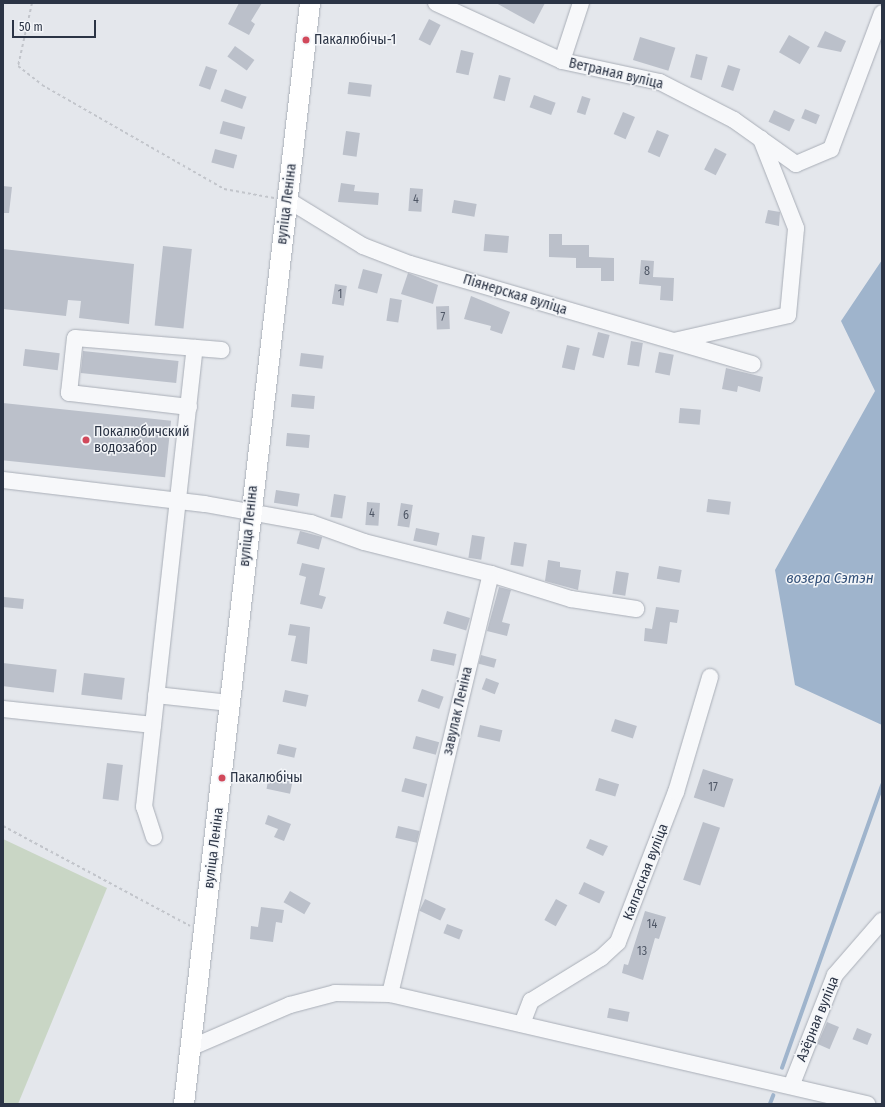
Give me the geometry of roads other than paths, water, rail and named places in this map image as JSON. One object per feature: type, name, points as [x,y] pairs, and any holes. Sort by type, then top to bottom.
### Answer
[{"type":"main road","name":"вуліца Леніна","points":[[184,1104],[230,703],[250,512],[288,200],[310,3]]},
{"type":"street","name":"Ветраная вуліца","points":[[436,3],[562,62],[660,82],[734,120],[796,164],[831,149],[882,12]]},
{"type":"street","points":[[562,62],[581,3]]},
{"type":"street","points":[[670,342],[788,316],[796,228],[761,139]]},
{"type":"street","name":"Піянерская вуліца","points":[[288,200],[363,246],[410,264],[670,342],[753,364]]},
{"type":"street","points":[[189,407],[69,393],[74,338],[222,350]]},
{"type":"street","points":[[154,837],[144,808],[195,348]]},
{"type":"street","points":[[3,480],[178,501],[311,523],[364,542],[490,574],[571,599],[636,609]]},
{"type":"street","name":"завулак Леніна","points":[[390,994],[490,574]]},
{"type":"street","name":"Калгасная вуліца","points":[[522,1024],[531,1001],[601,958],[618,942],[676,792],[710,676]]},
{"type":"street","points":[[156,695],[230,703]]},
{"type":"street","points":[[3,709],[153,725]]},
{"type":"street","name":"Азёрная вуліца","points":[[792,1084],[835,975],[882,921]]},
{"type":"street","points":[[190,1048],[290,1005],[335,993],[390,994],[792,1084],[867,1104]]},
{"type":"water","name":"возера Сэтэн","points":[[882,260],[882,725],[795,685],[775,570],[875,391],[841,321]]},
{"type":"waterway","points":[[782,1068],[882,785]]},
{"type":"waterway","points":[[770,1104],[773,1096]]},
{"type":"place","name":"Пакалюбічы-1","points":[[306,40]]},
{"type":"place","name":"Покалюбичский водозабор","points":[[86,440]]},
{"type":"place","name":"Пакалюбічы","points":[[222,778]]}]
